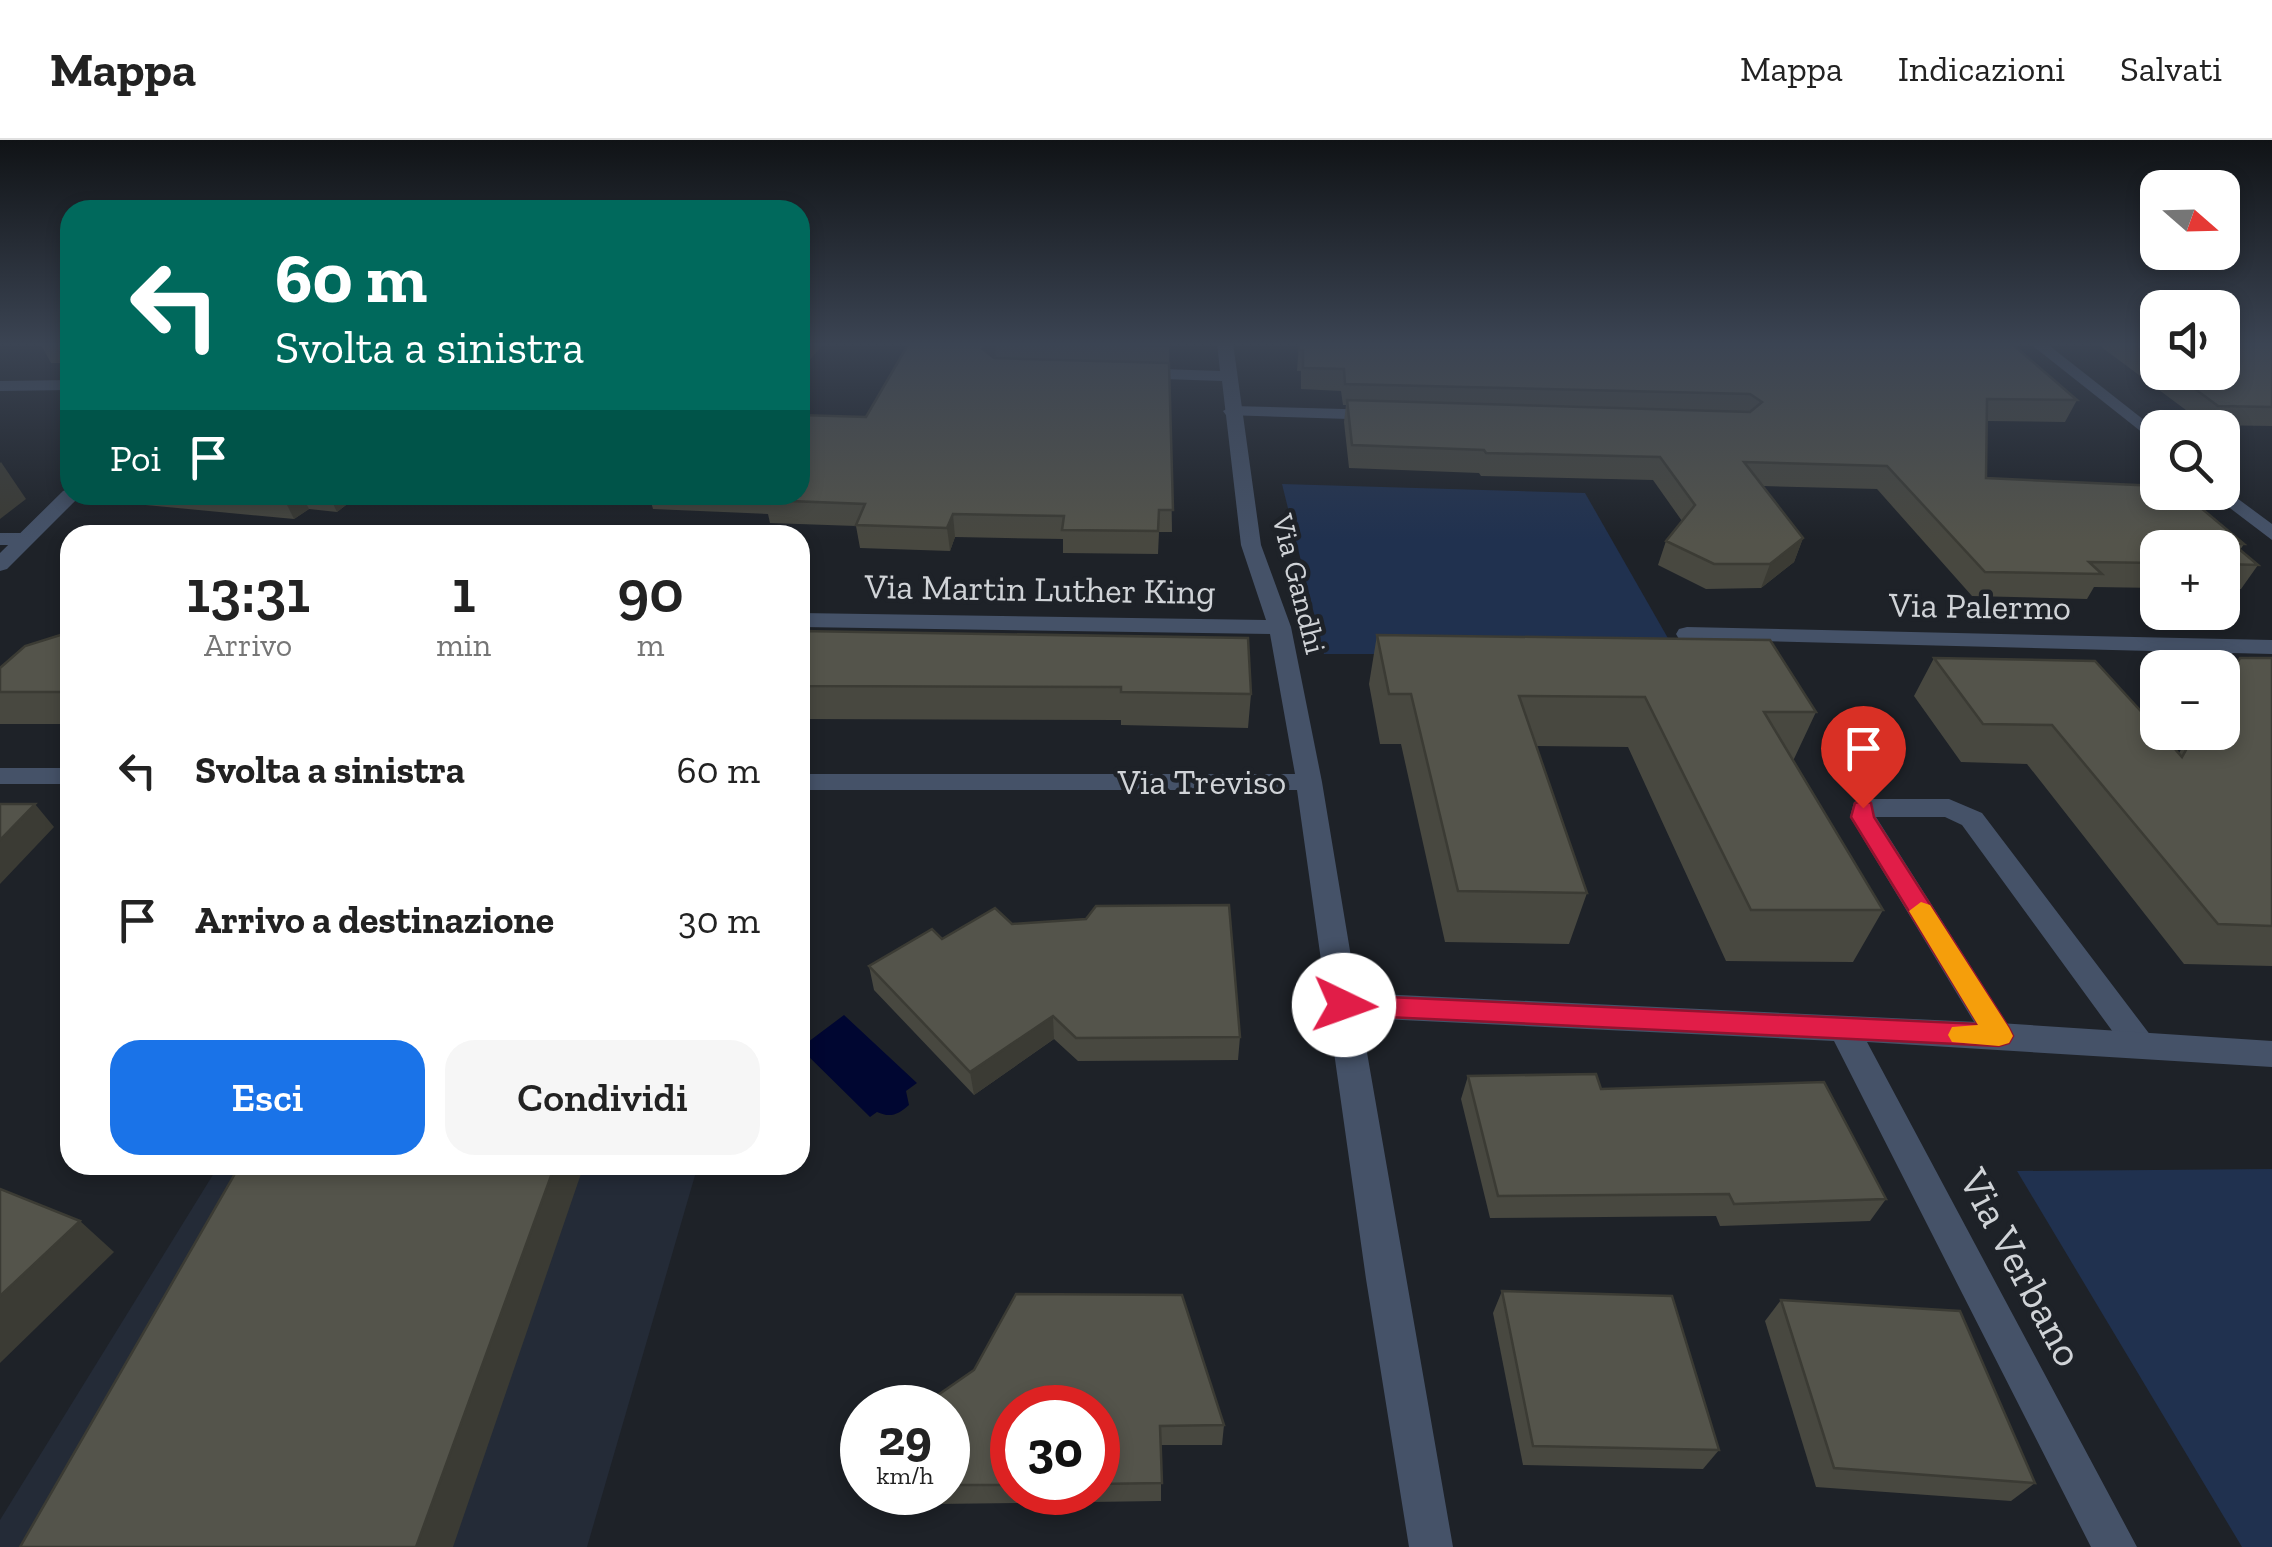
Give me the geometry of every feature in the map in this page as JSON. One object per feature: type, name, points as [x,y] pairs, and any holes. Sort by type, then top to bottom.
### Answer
[{"type":"street","points":[[2119,409],[2140,425]]},
{"type":"street","points":[[1232,410],[1403,416]]},
{"type":"street","name":"Via Gandhi","points":[[1232,410],[1251,545],[1280,627],[1309,782]]},
{"type":"street","points":[[0,565],[60,505]]},
{"type":"street","points":[[2240,508],[2272,534]]},
{"type":"street","points":[[0,540],[26,539]]},
{"type":"street","name":"Via Martin Luther King","points":[[810,620],[1280,627]]},
{"type":"street","name":"Via Palermo","points":[[1688,634],[2272,647]]},
{"type":"street","points":[[0,776],[60,776]]},
{"type":"street","name":"Via Treviso","points":[[810,782],[1309,782],[1414,1456],[1432,1547]]},
{"type":"street","points":[[1999,1036],[1862,817],[1863,808],[1949,808],[1972,819],[2140,1045]]},
{"type":"street","points":[[1344,1005],[1999,1036],[2272,1054]]},
{"type":"street","name":"Via Verbano","points":[[1846,1031],[2115,1547]]},
{"type":"shaded area","points":[[1282,484],[1585,493],[1677,654],[1324,654]]},
{"type":"shaded area","points":[[844,1015],[917,1083],[906,1091],[909,1105],[890,1115],[877,1112],[870,1117],[810,1058],[810,1040]]},
{"type":"shaded area","points":[[2272,1169],[2272,1547],[2242,1547],[2017,1171]]},
{"type":"shaded area","points":[[213,1175],[695,1175],[587,1547],[0,1547],[0,1520]]},
{"type":"building","points":[[871,409],[1170,409],[1173,510],[1159,510],[1158,531],[1062,530],[1064,516],[953,514],[947,528],[856,525],[865,504],[810,502],[810,415],[866,417]]},
{"type":"building","points":[[1348,409],[1750,412],[1754,409],[1987,409],[1986,478],[2140,485],[2140,510],[2203,510],[2227,530],[2140,530],[2140,563],[2089,562],[2102,574],[1985,572],[1887,466],[1744,462],[1803,538],[1770,564],[1714,564],[1666,541],[1695,505],[1660,457],[1352,445]]},
{"type":"building","points":[[2240,550],[2258,565],[2240,564]]},
{"type":"building","points":[[810,631],[1248,638],[1251,694],[1121,692],[1121,687],[810,686]]},
{"type":"building","points":[[60,635],[60,692],[0,692],[0,668],[25,646]]},
{"type":"building","points":[[1377,635],[1770,640],[1816,712],[1764,712],[1883,910],[1751,910],[1645,697],[1519,696],[1587,893],[1458,891],[1411,694],[1389,694]]},
{"type":"building","points":[[1934,658],[2095,661],[2140,710],[2140,750],[2176,750],[2182,757],[2186,750],[2240,750],[2240,658],[2272,658],[2272,926],[2218,924],[2052,725],[1983,724]]},
{"type":"building","points":[[0,804],[35,804],[0,840]]},
{"type":"building","points":[[1229,905],[1240,1037],[1076,1038],[1053,1016],[970,1072],[869,966],[932,929],[942,939],[995,908],[1012,924],[1086,919],[1096,906]]},
{"type":"building","points":[[1596,1074],[1601,1089],[1824,1082],[1886,1199],[1734,1204],[1729,1194],[1498,1196],[1468,1076]]},
{"type":"building","points":[[234,1175],[551,1175],[416,1547],[20,1547]]},
{"type":"building","points":[[0,1189],[80,1221],[0,1296]]},
{"type":"building","points":[[1502,1291],[1672,1296],[1719,1450],[1533,1446]]},
{"type":"building","points":[[1016,1294],[1182,1295],[1224,1425],[1160,1426],[1162,1483],[1120,1484],[1120,1385],[990,1385],[990,1485],[970,1485],[970,1385],[952,1385],[974,1370]]},
{"type":"building","points":[[1781,1300],[1960,1311],[2035,1483],[1834,1468]]},
{"type":"slow traffic","points":[[1921,911],[1999,1036],[1962,1035]]},
{"type":"route","points":[[1344,1005],[1999,1036],[1862,817],[1863,808]]}]
